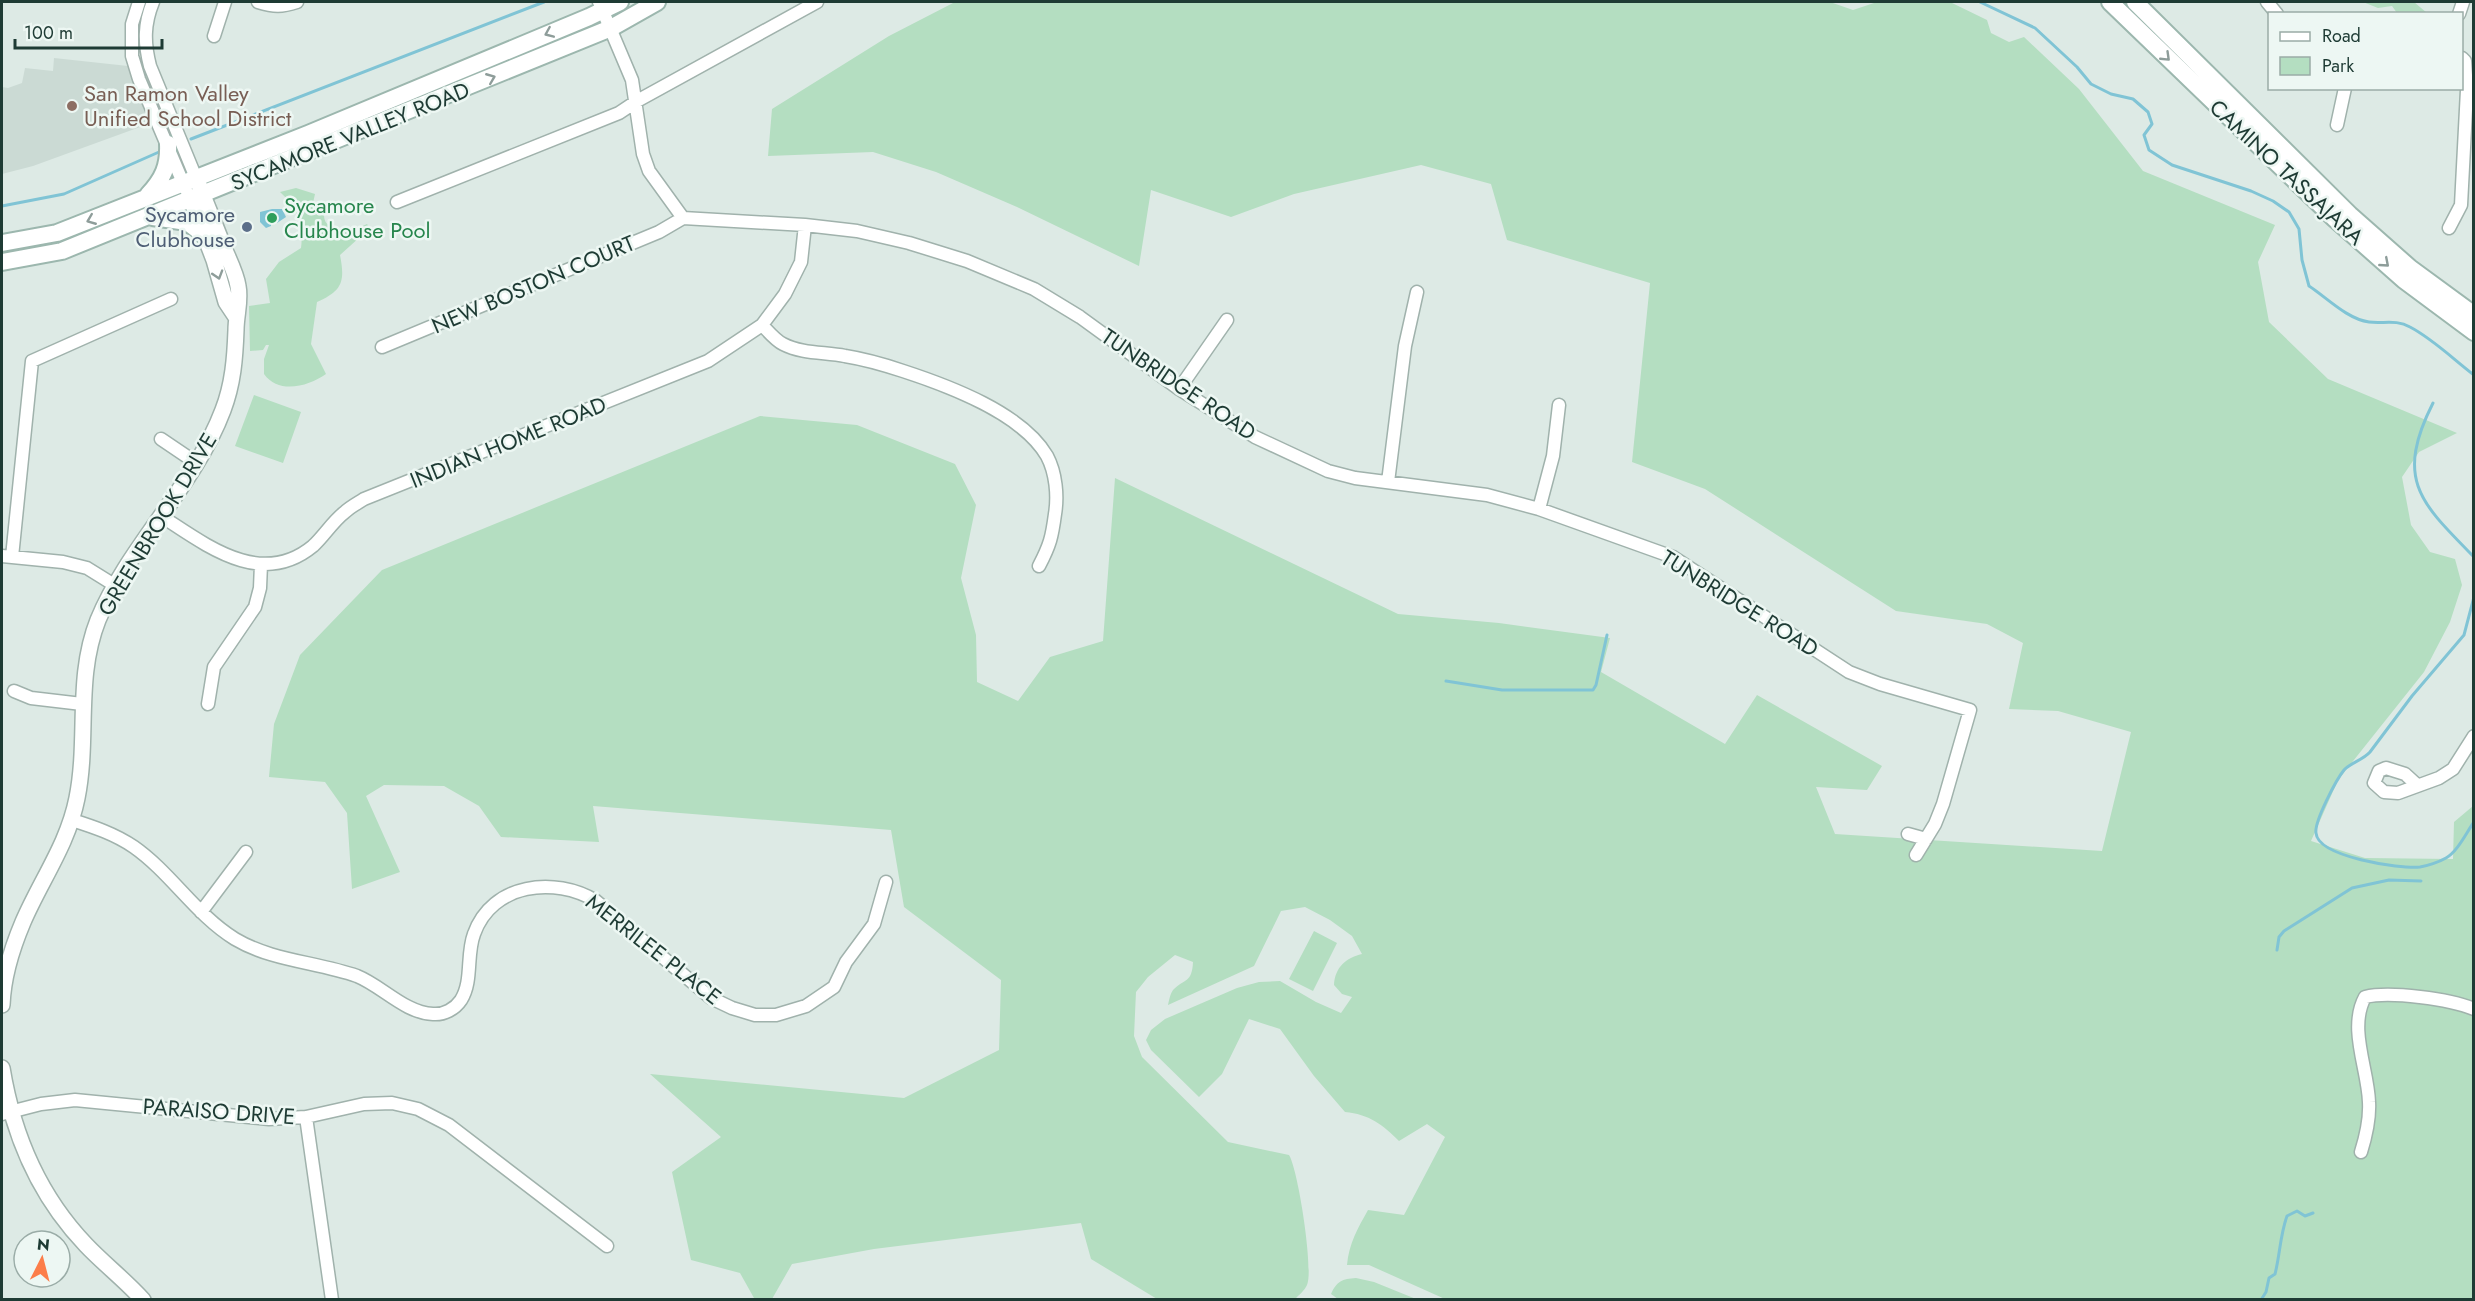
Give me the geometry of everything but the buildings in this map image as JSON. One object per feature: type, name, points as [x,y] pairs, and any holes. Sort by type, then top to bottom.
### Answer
[{"type":"main road","name":"SYCAMORE VALLEY ROAD","points":[[2,243],[57,233],[190,180],[601,6],[620,2]]},
{"type":"main road","name":"SYCAMORE VALLEY ROAD","points":[[2,262],[62,251],[197,198],[611,28],[657,2]]},
{"type":"main road","name":"CAMINO TASSAJARA","points":[[2110,2],[2335,219],[2404,280],[2474,332]]},
{"type":"main road","name":"CAMINO TASSAJARA","points":[[2135,2],[2350,215],[2410,268],[2474,315]]},
{"type":"main road","points":[[145,198],[166,169],[168,144]]},
{"type":"main road","points":[[149,217],[163,217],[187,222],[204,235]]},
{"type":"street","points":[[139,2],[132,24],[132,56],[139,79],[168,144],[190,180]]},
{"type":"street","points":[[153,2],[146,24],[145,48],[190,180]]},
{"type":"street","points":[[214,36],[225,2]]},
{"type":"street","points":[[258,2],[273,7],[284,7],[297,2]]},
{"type":"street","points":[[397,202],[619,113],[818,2]]},
{"type":"street","points":[[601,6],[632,80],[637,101],[643,154],[649,171],[683,218]]},
{"type":"street","points":[[2450,228],[2461,205],[2467,90],[2463,59]]},
{"type":"street","points":[[2337,125],[2345,90]]},
{"type":"street","name":"GREENBROOK DRIVE","points":[[2,1005],[8,945],[57,858],[72,820],[83,756],[83,679],[89,647],[98,619],[116,586],[214,432],[231,385],[236,317],[240,303],[238,285],[190,180]]},
{"type":"street","name":"GREENBROOK DRIVE","points":[[197,198],[204,235],[226,302],[236,317]]},
{"type":"street","name":"TUNBRIDGE ROAD","points":[[683,218],[805,225],[857,231],[909,243],[967,261],[1024,285],[1080,317],[1179,389],[1255,436],[1328,471],[1355,478],[1487,495],[1539,509],[1673,556],[1849,672],[1880,684],[1970,710],[1943,804],[1916,855]]},
{"type":"street","name":"NEW BOSTON COURT","points":[[382,347],[659,232],[683,218]]},
{"type":"street","name":"INDIAN HOME ROAD","points":[[161,516],[218,553],[242,561],[261,564],[289,559],[312,546],[345,511],[364,499],[708,361],[762,326],[785,294],[801,262],[805,225]]},
{"type":"street","points":[[1388,482],[1405,346],[1418,292]]},
{"type":"street","points":[[116,586],[87,568],[63,562],[7,556],[32,361],[171,299]]},
{"type":"street","points":[[1179,389],[1227,320]]},
{"type":"street","points":[[762,326],[781,343],[798,350],[847,356],[903,370],[962,394],[1005,415],[1028,433],[1047,456],[1054,475],[1057,500],[1052,543],[1039,566]]},
{"type":"street","points":[[1539,509],[1553,456],[1559,405]]},
{"type":"street","points":[[161,439],[195,462]]},
{"type":"street","points":[[208,704],[214,667],[255,606],[260,588],[261,564]]},
{"type":"street","points":[[14,691],[31,698],[82,704]]},
{"type":"street","points":[[2416,785],[2439,778],[2452,769],[2474,736]]},
{"type":"street","name":"MERRILEE PLACE","points":[[72,820],[108,832],[135,848],[201,912],[234,939],[270,955],[358,977],[419,1012],[435,1014],[448,1012],[460,1002],[466,985],[474,933],[487,911],[506,896],[529,887],[558,886],[581,892],[596,901],[711,998],[755,1015],[776,1015],[806,1006],[834,987],[846,962],[874,924],[886,882]]},
{"type":"street","points":[[1908,834],[1926,839]]},
{"type":"street","points":[[201,912],[246,852]]},
{"type":"street","points":[[2361,1152],[2367,1130],[2369,1102],[2360,1048],[2359,1019],[2361,1004],[2365,997],[2393,996],[2457,1002],[2474,1009]]},
{"type":"street","points":[[2,1068],[6,1113],[28,1162],[54,1205],[86,1245],[143,1299]]},
{"type":"street","name":"PARAISO DRIVE","points":[[6,1113],[58,1101],[75,1100],[259,1118],[306,1117],[364,1104],[392,1103],[418,1109],[449,1125],[607,1246]]},
{"type":"street","points":[[306,1117],[332,1299]]},
{"type":"shaded area","name":"San Ramon Valley Unified School District","points":[[54,58],[128,66],[151,123],[33,166],[2,174],[2,87],[8,88],[22,83],[25,68],[53,71]]},
{"type":"green space","points":[[955,2],[1830,2],[1853,10],[1877,2],[1950,2],[1987,20],[1991,33],[2009,42],[2024,37],[2079,89],[2143,171],[2275,225],[2258,262],[2269,322],[2328,379],[2457,433],[2419,452],[2402,477],[2411,525],[2430,552],[2455,559],[2462,585],[2450,622],[2424,672],[2338,780],[2311,841],[2365,858],[2453,859],[2454,822],[2473,806],[2473,1299],[1445,1299],[1369,1265],[1347,1265],[1352,1243],[1368,1210],[1404,1215],[1445,1137],[1427,1124],[1399,1141],[1375,1121],[1345,1112],[1314,1076],[1280,1029],[1249,1019],[1222,1074],[1199,1097],[1151,1050],[1146,1040],[1151,1030],[1165,1019],[1237,988],[1259,982],[1280,981],[1316,1002],[1341,1013],[1352,997],[1342,994],[1334,985],[1337,973],[1342,964],[1362,954],[1352,936],[1330,920],[1305,907],[1281,911],[1254,966],[1168,1005],[1173,990],[1191,974],[1193,962],[1175,955],[1148,977],[1136,992],[1134,1036],[1142,1057],[1228,1142],[1289,1155],[1297,1179],[1307,1241],[1309,1276],[1307,1285],[1295,1299],[1157,1299],[1091,1259],[1081,1223],[874,1249],[792,1264],[772,1299],[754,1298],[740,1273],[691,1260],[672,1172],[721,1137],[650,1074],[904,1098],[999,1050],[1001,980],[904,907],[891,830],[593,806],[599,842],[501,837],[479,806],[444,786],[384,785],[366,796],[400,872],[352,889],[347,813],[325,782],[269,777],[274,724],[300,655],[382,570],[760,416],[857,425],[955,464],[976,505],[961,578],[976,635],[977,682],[1018,701],[1050,657],[1103,641],[1115,478],[1398,614],[1499,623],[1610,638],[1601,672],[1725,744],[1757,695],[1882,766],[1867,790],[1816,787],[1835,834],[2102,851],[2131,732],[2058,711],[2009,709],[2023,643],[1987,624],[1896,611],[1705,489],[1632,462],[1650,283],[1507,240],[1491,184],[1421,165],[1294,194],[1231,217],[1151,190],[1139,266],[1017,207],[936,172],[873,152],[768,156],[772,109],[889,36]]},
{"type":"green space","points":[[2363,2],[2414,2],[2426,12],[2396,12],[2392,6],[2378,8]]},
{"type":"green space","points":[[296,188],[315,194],[313,203],[324,215],[326,223],[336,229],[350,232],[367,224],[370,228],[340,255],[342,278],[337,289],[317,302],[311,344],[326,374],[303,385],[286,386],[270,381],[264,374],[264,359],[269,345],[266,345],[263,350],[250,351],[249,306],[270,303],[266,279],[279,262],[301,248],[298,217],[280,192]]},
{"type":"green space","points":[[254,395],[301,412],[283,463],[235,446]]},
{"type":"green space","points":[[1314,931],[1337,943],[1313,991],[1289,979]]},
{"type":"green space","points":[[1356,1278],[1374,1282],[1416,1299],[1338,1299],[1331,1294],[1340,1282]]},
{"type":"water","name":"Sycamore Clubhouse Pool","points":[[282,209],[286,217],[277,223],[271,221],[271,226],[266,228],[260,222],[260,212]]},
{"type":"waterway","points":[[191,139],[544,2]]},
{"type":"waterway","points":[[1980,2],[2035,28],[2077,67],[2091,84],[2111,94],[2133,99],[2148,112],[2152,124],[2144,135],[2149,150],[2172,165],[2251,191],[2273,201],[2289,212],[2299,229],[2302,260],[2309,286],[2353,317],[2369,322],[2400,323],[2410,327],[2435,343],[2474,375]]},
{"type":"waterway","points":[[2,206],[64,194],[159,152]]},
{"type":"waterway","points":[[2433,403],[2421,430],[2416,452],[2415,471],[2419,489],[2427,505],[2474,557]]},
{"type":"waterway","points":[[2474,597],[2464,635],[2412,696],[2370,752],[2344,770],[2322,811],[2316,833],[2320,841],[2330,849],[2344,855],[2395,866],[2420,867],[2450,855],[2474,822]]},
{"type":"waterway","points":[[1446,681],[1502,690],[1593,690],[1607,635]]},
{"type":"waterway","points":[[2277,950],[2279,937],[2284,931],[2352,888],[2389,880],[2421,881]]},
{"type":"waterway","points":[[2261,1300],[2266,1292],[2269,1278],[2275,1274],[2287,1216],[2297,1211],[2305,1216],[2313,1213]]},
{"type":"place","name":"San Ramon Valley Unified School District","points":[[72,106]]},
{"type":"place","name":"Sycamore Clubhouse Pool","points":[[272,218]]},
{"type":"place","name":"Sycamore Clubhouse","points":[[247,227]]}]
